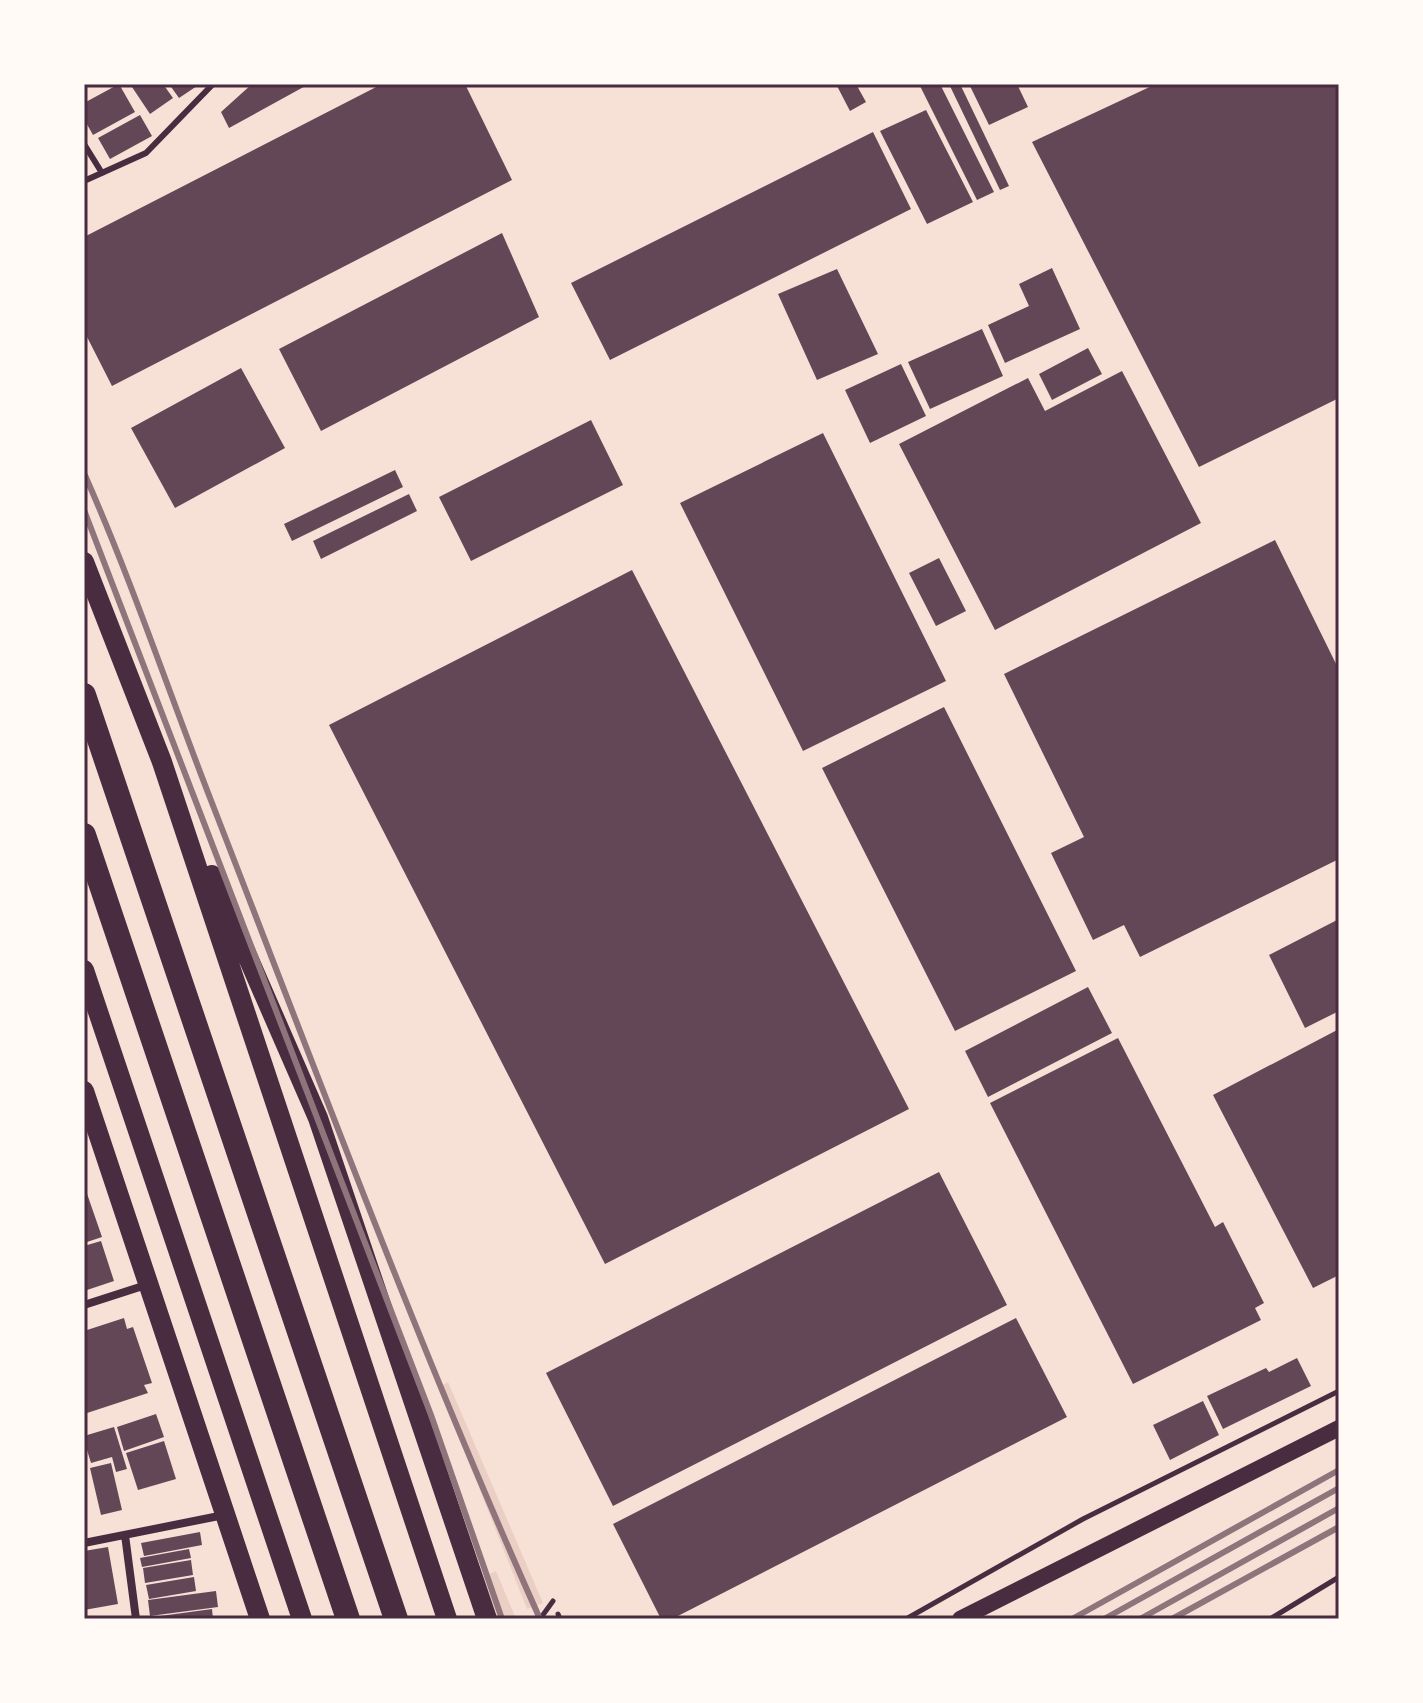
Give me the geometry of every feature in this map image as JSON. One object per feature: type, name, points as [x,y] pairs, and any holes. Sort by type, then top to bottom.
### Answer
[{"type":"highway","points":[[84,695],[396,1619]]},
{"type":"highway","points":[[84,835],[348,1619]]},
{"type":"main road","points":[[84,562],[162,762],[318,1118],[487,1619]]},
{"type":"main road","points":[[162,762],[447,1619]]},
{"type":"main road","points":[[84,970],[302,1619]]},
{"type":"main road","points":[[85,1097],[260,1619]]},
{"type":"main road","points":[[960,1619],[1339,1428]]},
{"type":"street","points":[[84,1305],[146,1285]]},
{"type":"street","points":[[84,1543],[225,1515]]},
{"type":"street","points":[[125,1535],[136,1619]]},
{"type":"lane","points":[[84,181],[146,153],[213,84]]},
{"type":"lane","points":[[84,144],[102,173]]},
{"type":"path","points":[[906,1619],[1083,1519],[1339,1391]]},
{"type":"path","points":[[1270,1619],[1339,1577]]},
{"type":"path","points":[[540,1619],[553,1601]]},
{"type":"shaded area","points":[[448,1382],[543,1603],[527,1609],[439,1387]]},
{"type":"shaded area","points":[[496,1571],[516,1619],[497,1619],[482,1577]]},
{"type":"building","points":[[119,84],[135,112],[93,135],[84,119],[84,103]]},
{"type":"building","points":[[130,84],[163,84],[173,98],[150,114]]},
{"type":"building","points":[[169,84],[200,84],[179,98]]},
{"type":"building","points":[[252,84],[309,84],[229,128],[221,112]]},
{"type":"building","points":[[382,84],[465,84],[512,180],[112,386],[84,331],[84,237]]},
{"type":"building","points":[[836,84],[856,84],[866,102],[850,111]]},
{"type":"building","points":[[919,84],[940,84],[994,192],[977,200]]},
{"type":"building","points":[[949,84],[960,84],[1009,186],[1000,190]]},
{"type":"building","points":[[969,84],[1017,84],[1028,107],[989,125]]},
{"type":"building","points":[[1156,84],[1339,84],[1339,398],[1199,467],[1032,142]]},
{"type":"building","points":[[926,110],[973,202],[927,224],[880,131]]},
{"type":"building","points":[[140,115],[152,136],[110,159],[98,138]]},
{"type":"building","points":[[873,132],[911,209],[610,360],[571,283]]},
{"type":"building","points":[[502,233],[539,317],[321,431],[279,349]]},
{"type":"building","points":[[1052,268],[1080,329],[1005,363],[988,325],[1029,306],[1019,284]]},
{"type":"building","points":[[837,269],[878,354],[817,380],[778,294]]},
{"type":"building","points":[[982,329],[1003,376],[930,409],[908,362]]},
{"type":"building","points":[[1088,348],[1102,374],[1052,400],[1039,374]]},
{"type":"building","points":[[901,364],[926,416],[870,443],[845,390]]},
{"type":"building","points":[[241,368],[285,448],[175,508],[131,428]]},
{"type":"building","points":[[1122,371],[1201,523],[995,630],[899,444],[1028,378],[1045,411]]},
{"type":"building","points":[[591,420],[623,485],[471,561],[439,497]]},
{"type":"building","points":[[823,433],[946,681],[803,751],[680,503]]},
{"type":"building","points":[[395,470],[403,487],[292,541],[284,524]]},
{"type":"building","points":[[409,494],[417,511],[321,559],[313,541]]},
{"type":"building","points":[[1275,540],[1339,670],[1339,859],[1140,957],[1124,925],[1093,940],[1051,853],[1084,837],[1004,674]]},
{"type":"building","points":[[939,558],[966,611],[936,626],[909,573]]},
{"type":"building","points":[[632,570],[909,1109],[605,1264],[329,725]]},
{"type":"building","points":[[944,707],[1076,971],[955,1031],[822,768]]},
{"type":"building","points":[[1339,919],[1339,1011],[1305,1028],[1269,955]]},
{"type":"building","points":[[1088,987],[1112,1033],[988,1097],[965,1051]]},
{"type":"building","points":[[1339,1029],[1339,1275],[1313,1288],[1213,1095]]},
{"type":"building","points":[[1118,1038],[1215,1227],[1223,1222],[1264,1303],[1255,1308],[1261,1320],[1133,1384],[990,1103]]},
{"type":"building","points":[[939,1172],[1007,1305],[613,1506],[546,1373]]},
{"type":"building","points":[[84,1185],[102,1237],[84,1243]]},
{"type":"building","points":[[101,1241],[114,1281],[84,1291],[84,1246]]},
{"type":"building","points":[[124,1318],[127,1329],[133,1327],[152,1383],[144,1385],[148,1393],[84,1414],[84,1331]]},
{"type":"building","points":[[1016,1318],[1067,1417],[672,1619],[661,1619],[613,1524]]},
{"type":"building","points":[[1297,1358],[1311,1386],[1223,1429],[1207,1396],[1266,1368],[1269,1372]]},
{"type":"building","points":[[1203,1401],[1219,1435],[1170,1460],[1153,1425]]},
{"type":"building","points":[[156,1414],[164,1437],[124,1451],[117,1427]]},
{"type":"building","points":[[114,1427],[127,1469],[116,1472],[112,1457],[91,1463],[84,1440],[84,1436]]},
{"type":"building","points":[[164,1441],[176,1479],[138,1490],[126,1453]]},
{"type":"building","points":[[111,1463],[122,1510],[101,1515],[90,1468]]},
{"type":"building","points":[[200,1532],[202,1545],[144,1556],[141,1543]]},
{"type":"building","points":[[108,1547],[118,1604],[84,1610],[84,1551]]},
{"type":"building","points":[[189,1549],[191,1558],[142,1567],[140,1558]]},
{"type":"building","points":[[191,1560],[193,1575],[145,1583],[143,1568]]},
{"type":"building","points":[[194,1577],[196,1591],[149,1599],[146,1585]]},
{"type":"building","points":[[216,1591],[218,1607],[150,1616],[148,1600]]},
{"type":"building","points":[[212,1609],[213,1619],[153,1619],[153,1617]]},
{"type":"railway","points":[[84,473],[371,1213],[453,1417],[540,1619]]},
{"type":"railway","points":[[84,510],[431,1415],[502,1619]]},
{"type":"railway","points":[[1072,1619],[1339,1470]]},
{"type":"railway","points":[[1104,1619],[1339,1488]]},
{"type":"railway","points":[[1140,1619],[1339,1508]]},
{"type":"railway","points":[[1172,1619],[1339,1527]]}]
